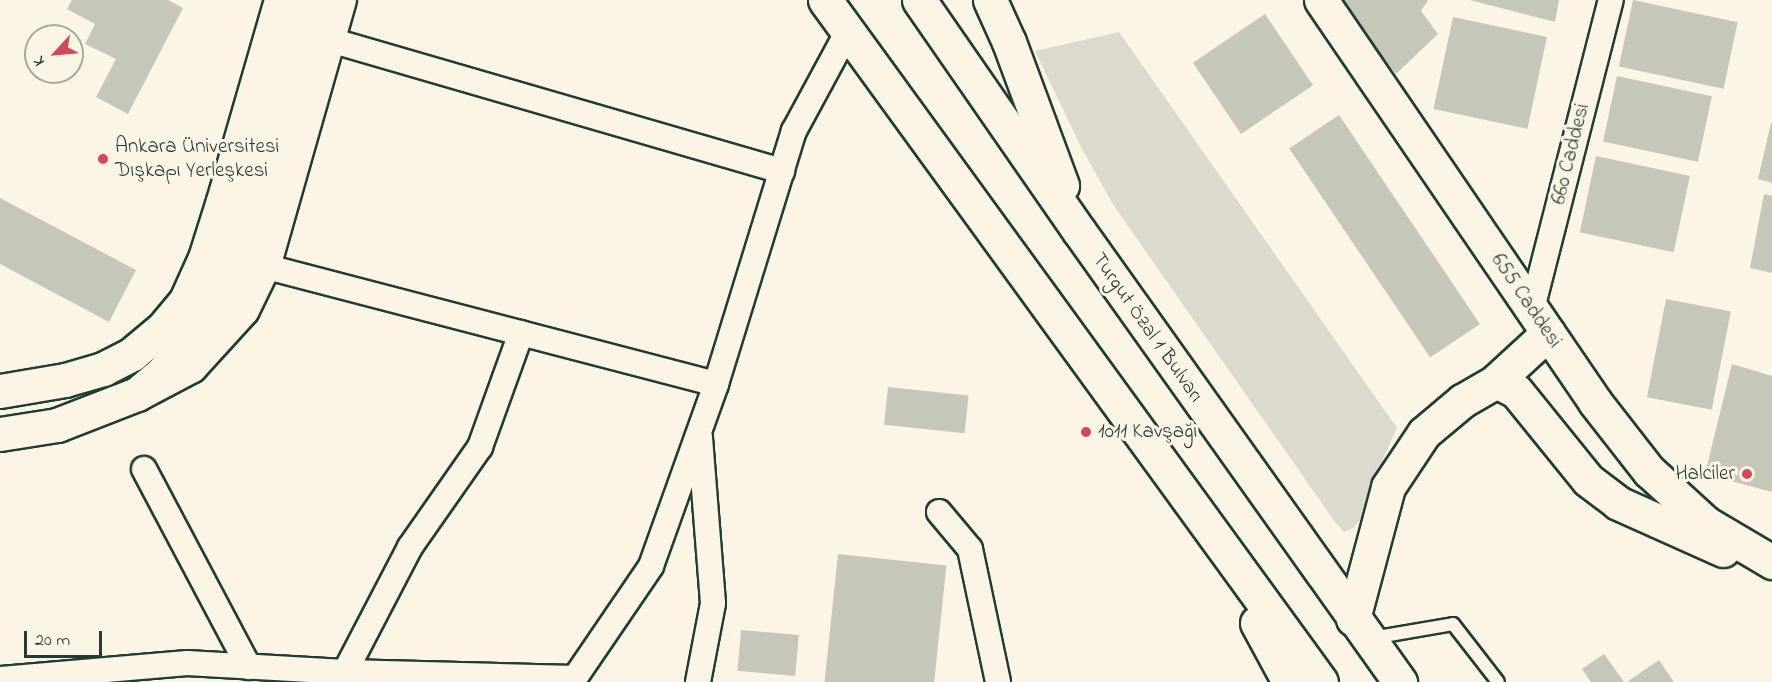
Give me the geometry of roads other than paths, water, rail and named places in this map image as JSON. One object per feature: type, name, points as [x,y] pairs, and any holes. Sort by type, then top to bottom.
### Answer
[{"type":"main road","points":[[0,391],[65,380],[103,369],[132,354],[147,342],[162,329],[186,300],[204,258],[223,201],[281,0]]},
{"type":"main road","points":[[136,394],[161,374],[198,331],[223,293],[306,0]]},
{"type":"main road","points":[[0,434],[57,425],[136,394],[190,366],[242,309],[263,266],[339,0]]},
{"type":"main road","points":[[816,0],[847,33]]},
{"type":"main road","points":[[825,0],[1321,682]]},
{"type":"main road","name":"Turgut Özal 1 Bulvarı","points":[[919,0],[1079,231],[1400,682]]},
{"type":"main road","points":[[990,0],[1009,42],[1079,231]]},
{"type":"main road","name":"655 Caddesi","points":[[1321,0],[1595,402],[1648,471],[1706,523],[1772,562]]},
{"type":"main road","points":[[1361,629],[1388,487],[1424,433],[1462,401],[1496,381],[1540,321]]},
{"type":"main road","points":[[1496,381],[1516,391],[1588,480],[1618,503],[1754,564],[1772,568]]},
{"type":"main road","points":[[1203,520],[1289,682]]},
{"type":"street","name":"660 Caddesi","points":[[1540,321],[1611,0]]},
{"type":"street","points":[[1,678],[187,663],[249,666],[344,677],[574,680],[651,566],[716,384],[794,131],[847,33]]},
{"type":"street","points":[[327,39],[782,171]]},
{"type":"street","points":[[263,266],[716,384]]},
{"type":"street","points":[[344,677],[410,548],[480,447],[521,333]]},
{"type":"street","points":[[698,682],[713,603],[700,429]]},
{"type":"street","points":[[144,469],[249,666]]},
{"type":"street","points":[[939,512],[970,549],[998,682]]},
{"type":"lane","points":[[1361,629],[1453,624],[1498,682]]},
{"type":"place","name":"Ankara Üniversitesi Dışkapı Yerleşkesi","points":[[103,159]]},
{"type":"place","name":"1011 Kavşağı","points":[[1086,432]]},
{"type":"place","name":"Halciler","points":[[1747,474]]}]
